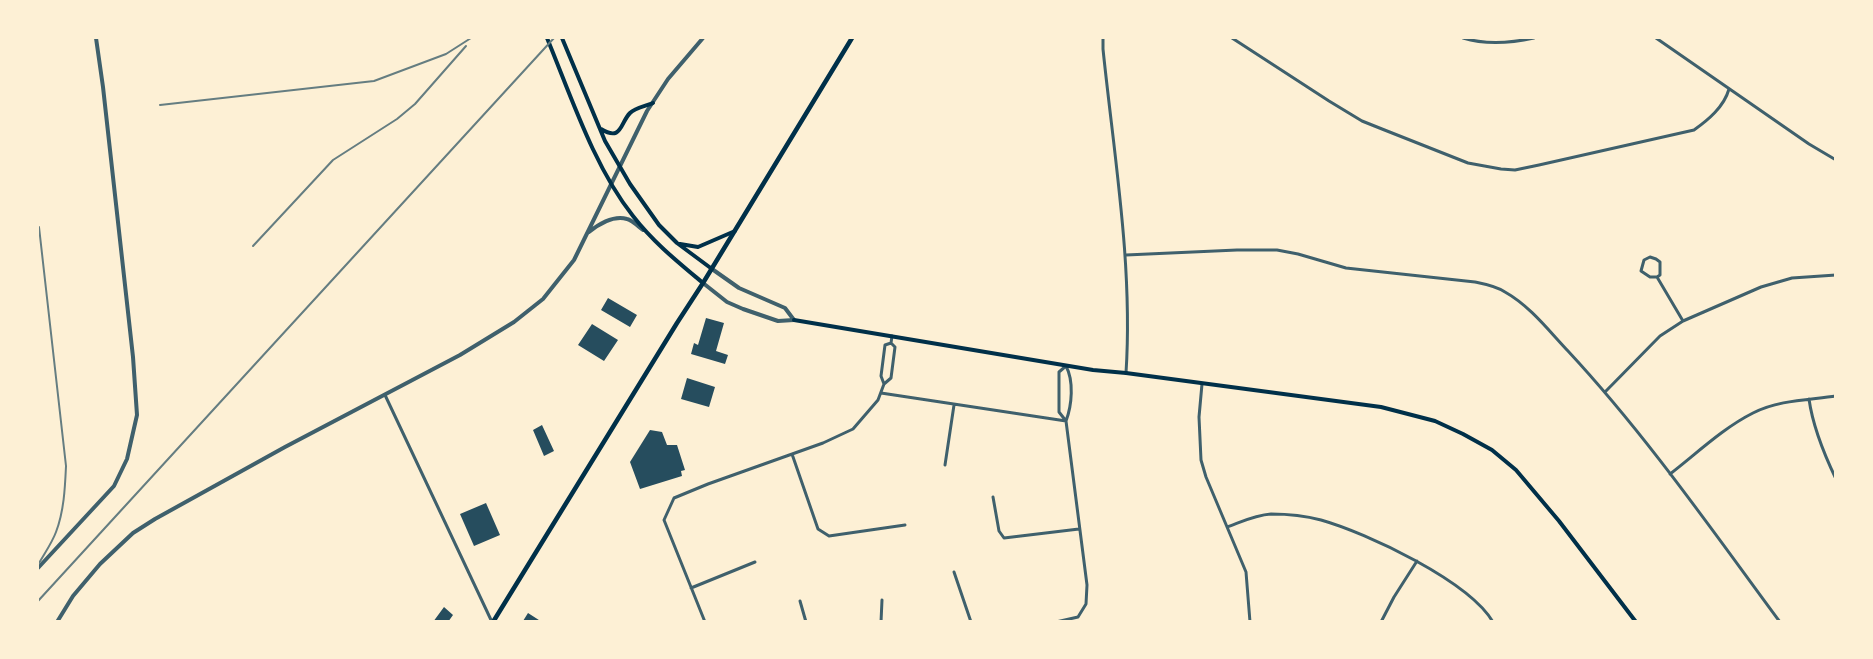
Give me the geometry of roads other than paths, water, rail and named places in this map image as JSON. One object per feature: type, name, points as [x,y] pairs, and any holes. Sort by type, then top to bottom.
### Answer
[{"type":"main road","points":[[547,38],[599,162],[619,198],[646,232],[704,283]]},
{"type":"main road","points":[[562,38],[605,141],[630,184],[659,225],[677,243],[712,269]]},
{"type":"main road","points":[[492,621],[704,283],[852,38]]},
{"type":"main road","points":[[599,126],[607,132],[615,133],[620,130],[630,113],[653,103]]},
{"type":"main road","points":[[677,243],[698,247],[735,231]]},
{"type":"main road","points":[[794,320],[1066,366],[1381,407],[1435,421],[1492,450],[1516,470],[1536,492],[1636,621]]},
{"type":"street","points":[[38,568],[114,486],[127,459],[137,415],[133,357],[96,38]]},
{"type":"street","points":[[57,621],[73,596],[100,564],[133,533],[236,474],[492,336],[543,299],[574,260],[653,103],[669,79],[703,38]]},
{"type":"street","points":[[1103,38],[1126,255],[1128,331],[1126,372]]},
{"type":"street","points":[[1232,38],[1362,120],[1468,163],[1501,169],[1515,170],[1694,130],[1720,107],[1730,89]]},
{"type":"street","points":[[1463,38],[1500,43],[1534,38]]},
{"type":"street","points":[[1656,38],[1809,144],[1836,160]]},
{"type":"street","points":[[588,232],[603,222],[616,218],[627,219],[646,232]]},
{"type":"street","points":[[1126,255],[1277,250],[1346,268],[1489,285],[1505,291],[1521,303],[1605,392],[1670,474],[1780,621]]},
{"type":"street","points":[[1650,257],[1660,262],[1660,275],[1657,277],[1650,277],[1641,271],[1644,260],[1650,257]]},
{"type":"street","points":[[712,269],[739,288],[785,308],[794,320]]},
{"type":"street","points":[[1605,392],[1660,336],[1683,321],[1761,287],[1792,278],[1836,274]]},
{"type":"street","points":[[1657,277],[1683,321]]},
{"type":"street","points":[[704,283],[727,302],[743,309],[778,321],[794,320]]},
{"type":"street","points":[[891,343],[892,336]]},
{"type":"street","points":[[884,384],[881,376],[885,345],[891,343]]},
{"type":"street","points":[[705,621],[664,520],[674,498],[823,443],[853,429],[878,400],[884,384],[891,378],[895,347],[891,343]]},
{"type":"street","points":[[1056,621],[1078,617],[1086,604],[1087,585],[1066,421],[1070,409],[1070,374],[1066,366],[1059,372],[1059,412],[1066,421]]},
{"type":"street","points":[[1202,383],[1199,417],[1201,459],[1206,477],[1246,572],[1250,621]]},
{"type":"street","points":[[881,393],[1066,421]]},
{"type":"street","points":[[384,394],[492,621]]},
{"type":"street","points":[[1670,474],[1753,413],[1784,403],[1836,396]]},
{"type":"street","points":[[1809,399],[1824,455],[1836,479]]},
{"type":"street","points":[[945,465],[954,405]]},
{"type":"street","points":[[792,454],[818,530],[830,536],[905,525]]},
{"type":"street","points":[[993,496],[999,531],[1004,538],[1079,530]]},
{"type":"street","points":[[1227,527],[1257,516],[1270,514],[1319,519],[1358,532],[1417,561],[1461,589],[1493,621]]},
{"type":"street","points":[[1382,621],[1417,561]]},
{"type":"street","points":[[692,588],[755,562]]},
{"type":"street","points":[[954,572],[971,621]]},
{"type":"street","points":[[881,621],[882,600]]},
{"type":"street","points":[[800,601],[806,621]]},
{"type":"railway","points":[[160,105],[374,81],[446,54],[471,38]]},
{"type":"railway","points":[[38,601],[554,38]]},
{"type":"railway","points":[[253,246],[333,160],[397,119],[415,104],[466,46]]},
{"type":"railway","points":[[38,565],[59,524],[64,499],[66,466],[39,227]]}]
